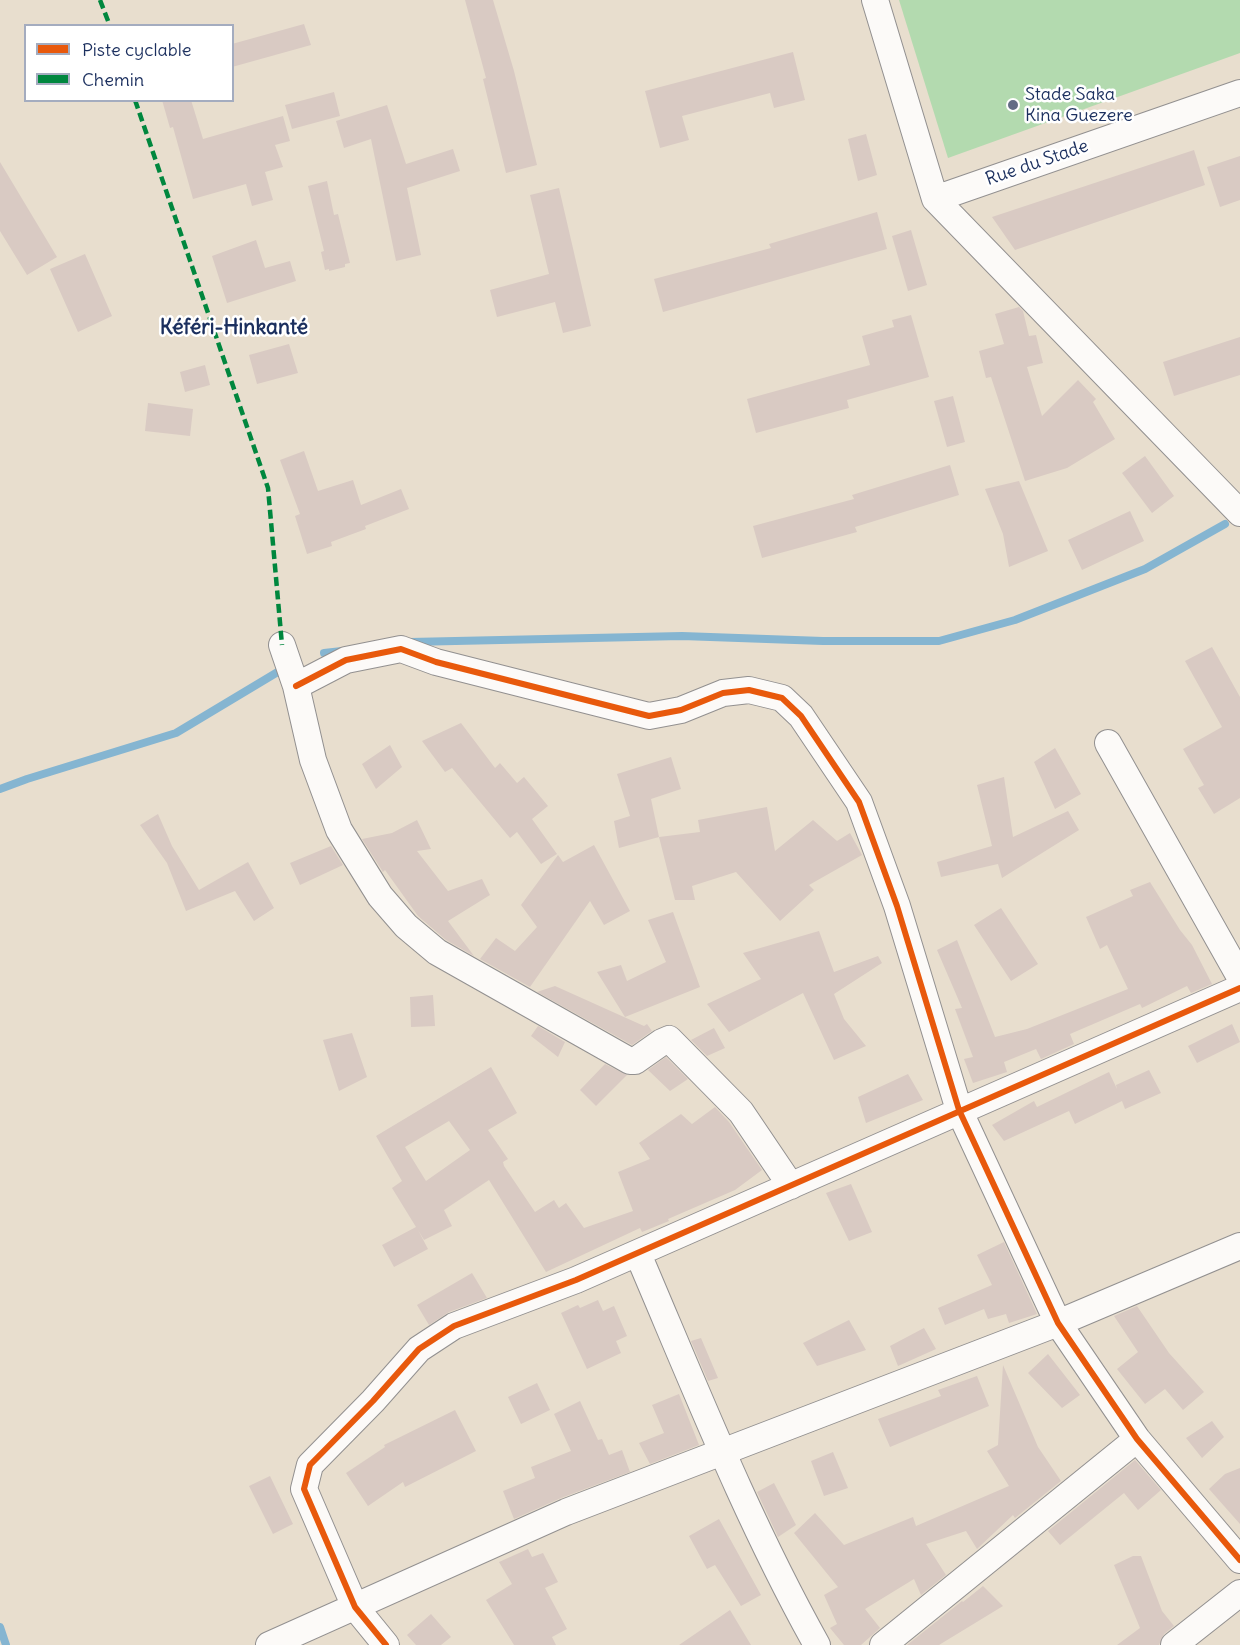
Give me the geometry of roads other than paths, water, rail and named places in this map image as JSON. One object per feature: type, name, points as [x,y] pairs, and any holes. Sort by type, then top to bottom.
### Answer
[{"type":"street","points":[[875,0],[935,199],[1240,513]]},
{"type":"street","name":"Rue du Stade","points":[[935,199],[1240,93]]},
{"type":"street","points":[[282,645],[296,686],[313,760],[339,830],[369,880],[406,926],[437,952],[630,1061],[635,1061],[669,1039],[741,1112],[791,1186]]},
{"type":"street","points":[[296,686],[346,660],[401,649],[446,665],[649,716],[681,710],[723,693],[748,690],[782,698],[801,716],[859,802],[897,906],[959,1110],[1058,1323],[1137,1439],[1240,1560]]},
{"type":"street","points":[[1108,743],[1240,976]]},
{"type":"street","points":[[386,1645],[355,1607],[304,1489],[310,1464],[373,1401],[419,1349],[454,1326],[576,1281],[959,1110],[1240,988]]},
{"type":"street","points":[[269,1645],[566,1512],[1058,1323],[1240,1246]]},
{"type":"street","points":[[638,1254],[722,1451],[793,1602],[817,1645]]},
{"type":"street","points":[[884,1645],[1137,1439]]},
{"type":"street","points":[[1174,1645],[1240,1593]]},
{"type":"waterway","points":[[410,642],[682,636],[823,641],[939,641],[1015,620],[1145,569],[1225,524]]},
{"type":"waterway","points":[[324,653],[342,651]]},
{"type":"waterway","points":[[0,789],[176,733],[281,670]]},
{"type":"waterway","points":[[0,1627],[6,1645]]},
{"type":"place","name":"Stade Saka Kina Guezere","points":[[1013,105]]},
{"type":"district","name":"Kéféri-Hinkanté","points":[[234,328]]}]
